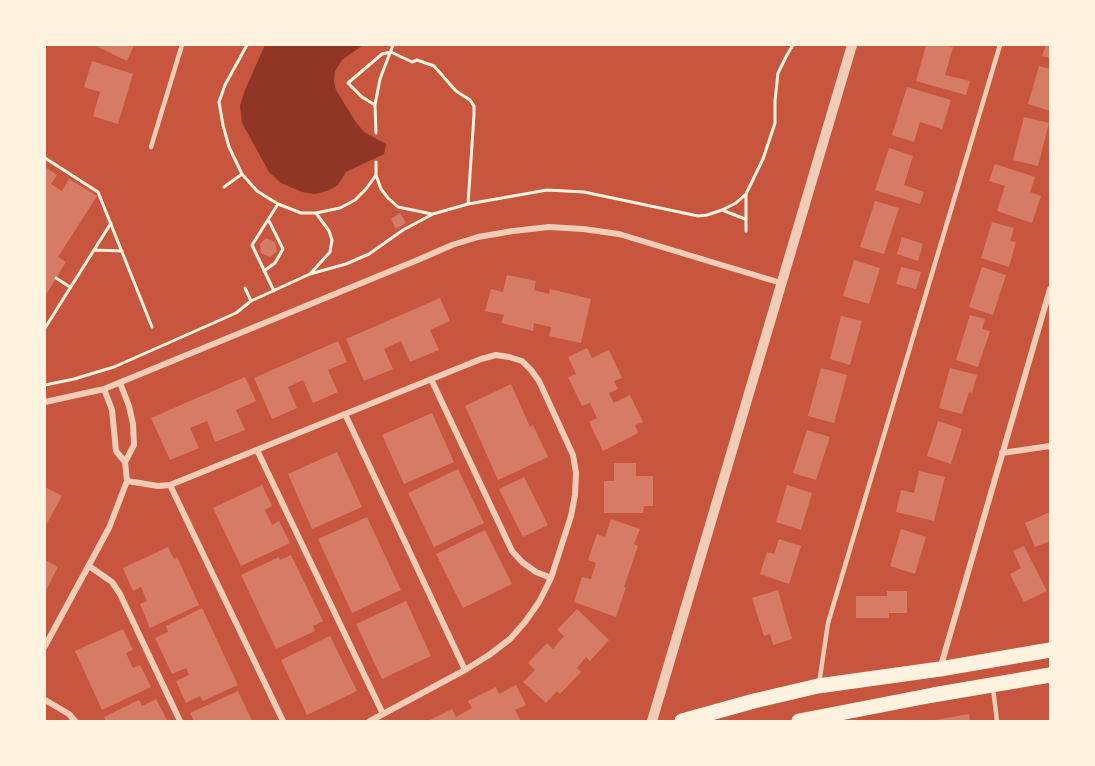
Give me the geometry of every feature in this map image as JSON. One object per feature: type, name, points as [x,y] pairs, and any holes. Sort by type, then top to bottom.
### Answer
[{"type":"main road","points":[[682,721],[818,686],[940,669],[1050,650]]},
{"type":"main road","points":[[808,720],[844,716],[1050,675]]},
{"type":"street","points":[[652,721],[852,45]]},
{"type":"street","points":[[45,402],[104,389],[452,245],[478,237],[513,231],[549,227],[619,234],[781,283]]},
{"type":"street","points":[[940,669],[1050,289]]},
{"type":"street","points":[[127,481],[158,486],[170,485],[481,359],[496,355],[522,361],[539,381],[573,455],[576,473],[571,516],[551,578],[539,602],[525,622],[510,639],[489,656],[370,721]]},
{"type":"street","points":[[431,379],[512,551],[536,572],[551,578]]},
{"type":"street","points":[[120,382],[133,424],[134,445],[125,462]]},
{"type":"street","points":[[45,646],[109,528],[127,481],[125,462],[116,451],[112,410],[104,389]]},
{"type":"street","points":[[345,414],[465,670]]},
{"type":"street","points":[[1002,453],[1050,446]]},
{"type":"street","points":[[257,450],[383,714]]},
{"type":"street","points":[[170,485],[283,721]]},
{"type":"street","points":[[88,566],[112,582],[120,594],[180,721]]},
{"type":"street","points":[[45,700],[69,714],[75,721]]},
{"type":"lane","points":[[151,147],[182,45]]},
{"type":"lane","points":[[818,686],[828,623],[1000,45]]},
{"type":"lane","points":[[992,685],[997,721],[1005,720]]},
{"type":"path","points":[[247,45],[225,85],[219,102],[229,147],[242,174],[257,191],[278,204],[301,213],[316,213],[340,208],[355,200],[376,175]]},
{"type":"path","points":[[376,133],[375,105],[380,79],[393,45]]},
{"type":"path","points":[[375,105],[362,97],[348,83],[382,54],[391,52],[412,62],[417,60],[434,66],[456,91],[464,95],[474,106],[468,204]]},
{"type":"path","points":[[45,158],[98,192],[152,327]]},
{"type":"path","points":[[376,162],[376,175],[381,189],[388,198],[398,207],[433,214]]},
{"type":"path","points":[[224,187],[242,174]]},
{"type":"path","points":[[746,194],[746,231]]},
{"type":"path","points":[[274,291],[252,245],[278,204]]},
{"type":"path","points":[[722,210],[745,219]]},
{"type":"path","points":[[310,274],[330,252],[332,240],[330,231],[316,213]]},
{"type":"path","points":[[264,271],[274,263],[283,249],[269,221]]},
{"type":"path","points":[[45,328],[111,223]]},
{"type":"path","points":[[94,250],[122,251]]},
{"type":"path","points":[[56,278],[70,287]]},
{"type":"path","points":[[245,288],[251,301]]},
{"type":"shaded area","points":[[265,45],[363,45],[342,60],[335,71],[334,81],[336,90],[364,132],[386,144],[384,154],[346,172],[338,185],[327,191],[315,194],[302,192],[281,183],[269,172],[242,123],[240,106]]},
{"type":"building","points":[[100,45],[134,45],[127,61],[98,47]]},
{"type":"building","points":[[926,45],[953,47],[945,75],[970,81],[966,95],[916,81]]},
{"type":"building","points":[[1046,45],[1050,45],[1050,58],[1042,56]]},
{"type":"building","points":[[92,61],[133,74],[118,124],[93,116],[100,92],[84,87]]},
{"type":"building","points":[[1039,66],[1050,69],[1050,111],[1028,104]]},
{"type":"building","points":[[907,87],[951,100],[942,129],[920,122],[914,142],[892,135]]},
{"type":"building","points":[[1024,117],[1049,123],[1038,166],[1013,160]]},
{"type":"building","points":[[889,148],[913,156],[904,185],[924,192],[920,204],[875,190]]},
{"type":"building","points":[[995,164],[1035,177],[1030,192],[1041,196],[1032,223],[997,211],[1005,186],[989,181]]},
{"type":"building","points":[[45,167],[57,175],[51,184],[62,191],[69,179],[97,196],[58,257],[66,262],[45,296]]},
{"type":"building","points":[[875,201],[899,208],[884,254],[860,247]]},
{"type":"building","points":[[400,213],[406,223],[396,229],[391,219]]},
{"type":"building","points":[[992,222],[1014,228],[1010,241],[1016,242],[1009,267],[981,258]]},
{"type":"building","points":[[902,237],[923,244],[918,261],[897,254]]},
{"type":"building","points":[[266,238],[275,242],[277,251],[270,257],[261,253],[260,244]]},
{"type":"building","points":[[854,260],[880,268],[869,304],[843,296]]},
{"type":"building","points":[[901,267],[921,272],[916,289],[896,284]]},
{"type":"building","points":[[982,267],[1006,275],[993,315],[969,307]]},
{"type":"building","points":[[507,275],[536,281],[534,290],[549,294],[550,289],[591,299],[581,343],[549,336],[551,327],[534,323],[533,331],[501,323],[504,315],[485,311],[491,289],[503,292]]},
{"type":"building","points":[[440,298],[450,321],[430,330],[439,350],[410,362],[401,341],[384,349],[393,369],[364,381],[346,339]]},
{"type":"building","points":[[970,315],[985,319],[982,329],[990,331],[978,367],[956,360]]},
{"type":"building","points":[[841,316],[862,321],[850,365],[830,359]]},
{"type":"building","points":[[338,341],[347,362],[328,370],[338,392],[313,403],[303,380],[288,387],[297,408],[272,419],[254,378]]},
{"type":"building","points":[[587,348],[592,358],[609,350],[622,378],[614,381],[618,389],[609,393],[614,403],[630,395],[643,422],[635,425],[638,433],[603,451],[589,422],[597,418],[590,403],[582,406],[568,377],[576,374],[568,357]]},
{"type":"building","points":[[821,368],[847,375],[834,423],[808,416]]},
{"type":"building","points":[[950,368],[977,375],[962,414],[939,408]]},
{"type":"building","points":[[245,377],[256,401],[236,410],[245,430],[215,442],[207,421],[190,428],[199,448],[170,460],[151,418]]},
{"type":"building","points":[[511,384],[530,427],[533,425],[548,457],[498,480],[465,406]]},
{"type":"building","points":[[432,413],[454,462],[404,484],[382,435]]},
{"type":"building","points":[[938,421],[962,429],[951,464],[927,456]]},
{"type":"building","points":[[807,430],[830,437],[816,480],[793,473]]},
{"type":"building","points":[[337,452],[362,507],[312,529],[288,474]]},
{"type":"building","points":[[614,463],[636,463],[636,476],[653,476],[653,506],[644,506],[643,513],[604,513],[604,481],[614,481]]},
{"type":"building","points":[[458,469],[484,523],[434,547],[408,493]]},
{"type":"building","points":[[919,471],[945,477],[934,521],[896,512],[901,490],[914,493]]},
{"type":"building","points":[[524,477],[548,525],[523,537],[499,489]]},
{"type":"building","points":[[262,485],[272,506],[265,510],[272,525],[279,521],[290,543],[241,566],[213,508]]},
{"type":"building","points":[[787,485],[812,493],[801,530],[776,522]]},
{"type":"building","points":[[45,487],[62,496],[45,527]]},
{"type":"building","points":[[1050,512],[1050,541],[1035,547],[1025,523]]},
{"type":"building","points":[[367,517],[401,590],[352,613],[318,539]]},
{"type":"building","points":[[611,519],[640,529],[634,544],[638,546],[616,617],[574,602],[582,577],[591,579],[596,563],[588,560],[597,534],[605,537]]},
{"type":"building","points":[[901,529],[926,537],[915,574],[890,566]]},
{"type":"building","points":[[485,530],[512,584],[463,608],[436,554]]},
{"type":"building","points":[[779,539],[801,546],[789,584],[760,574],[767,552],[774,554]]},
{"type":"building","points":[[1024,546],[1047,591],[1024,602],[1010,574],[1021,568],[1013,551]]},
{"type":"building","points":[[168,547],[174,559],[177,557],[199,605],[150,628],[140,604],[147,601],[141,587],[133,591],[123,568]]},
{"type":"building","points":[[291,555],[323,621],[313,626],[315,631],[276,649],[241,575],[279,557],[280,560]]},
{"type":"building","points":[[45,560],[58,567],[45,592]]},
{"type":"building","points":[[778,590],[792,639],[773,645],[770,634],[764,636],[752,598]]},
{"type":"building","points":[[887,591],[907,591],[907,613],[889,613],[889,618],[856,618],[856,596],[887,596]]},
{"type":"building","points":[[406,601],[431,656],[382,679],[356,624]]},
{"type":"building","points":[[202,608],[238,685],[203,701],[200,696],[186,703],[176,681],[189,675],[186,668],[172,674],[155,638],[168,632],[166,626]]},
{"type":"building","points":[[577,609],[609,640],[590,661],[586,657],[577,668],[581,672],[560,694],[557,691],[546,703],[523,682],[535,670],[528,663],[547,643],[553,649],[564,636],[557,630]]},
{"type":"building","points":[[123,629],[133,650],[126,653],[133,668],[140,665],[151,687],[102,710],[75,651]]},
{"type":"building","points":[[330,636],[357,691],[307,715],[281,660]]},
{"type":"building","points":[[516,685],[526,705],[515,710],[521,721],[428,721],[452,709],[456,717],[472,708],[468,701],[496,687],[499,694]]},
{"type":"building","points":[[238,691],[252,721],[194,721],[190,713]]},
{"type":"building","points":[[156,699],[167,720],[165,721],[106,721],[104,717],[139,700],[142,706]]},
{"type":"building","points":[[969,714],[970,721],[935,721],[935,720]]}]
